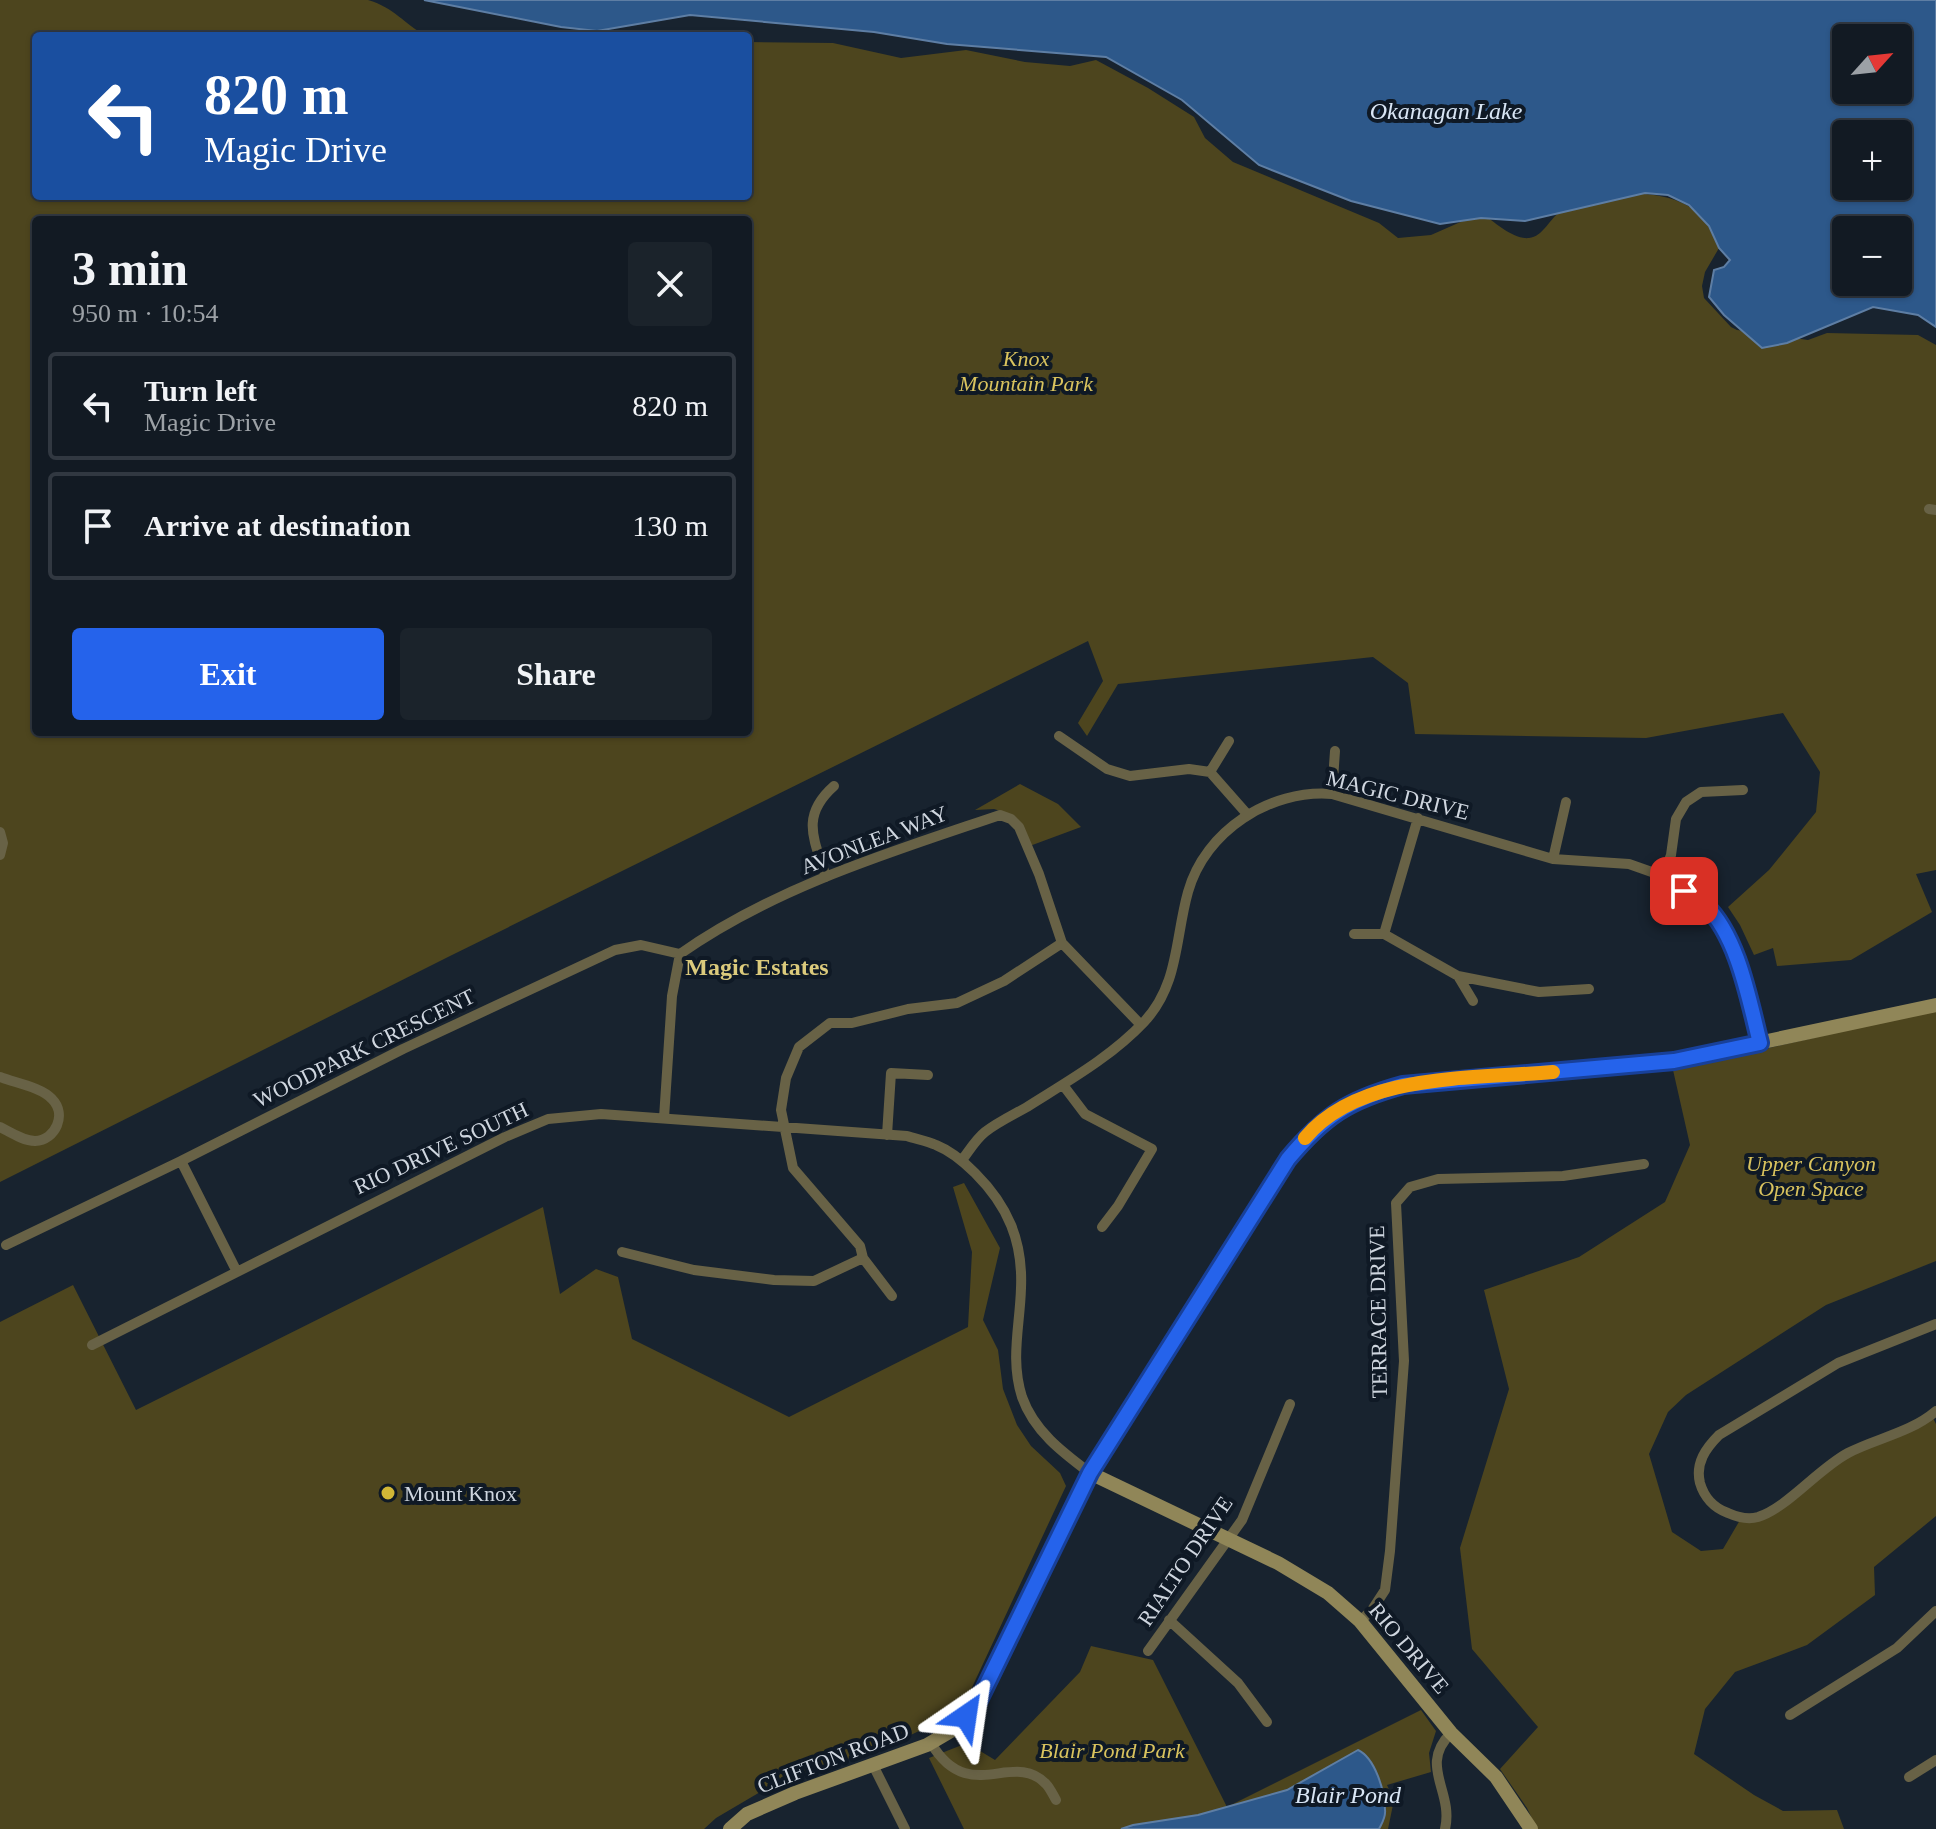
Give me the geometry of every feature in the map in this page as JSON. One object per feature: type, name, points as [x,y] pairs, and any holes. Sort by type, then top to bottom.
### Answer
[{"type":"street","points":[[1059,736],[1107,769],[1130,776],[1189,769],[1210,772],[1247,814]]},
{"type":"street","points":[[1210,772],[1229,741]]},
{"type":"street","points":[[1332,794],[1335,751]]},
{"type":"street","points":[[826,877],[814,838],[812,814],[834,786]]},
{"type":"street","points":[[1663,876],[1671,855],[1676,819],[1686,802],[1701,792],[1743,790]]},
{"type":"street","name":"MAGIC DRIVE","points":[[962,1160],[984,1133],[1113,1051],[1141,1025],[1158,1007],[1170,983],[1188,889],[1202,860],[1226,832],[1247,814],[1281,799],[1312,794],[1332,794],[1553,859],[1629,864],[1663,876],[1706,906],[1726,935],[1744,982],[1760,1043]]},
{"type":"street","points":[[1553,859],[1566,802]]},
{"type":"street","name":"AVONLEA WAY","points":[[680,954],[712,932],[826,877],[1000,815],[1011,819],[1019,827],[1039,874],[1062,943],[1141,1025]]},
{"type":"street","points":[[1384,934],[1418,818]]},
{"type":"street","points":[[0,832],[3,843],[0,855]]},
{"type":"street","points":[[1354,934],[1384,934],[1458,976],[1539,992],[1589,989]]},
{"type":"street","points":[[892,1296],[863,1258],[860,1246],[793,1168],[781,1110],[786,1078],[799,1047],[830,1023],[852,1023],[908,1009],[957,1003],[1004,981],[1062,943]]},
{"type":"street","name":"WOODPARK CRESCENT","points":[[6,1245],[403,1049],[615,950],[641,945],[680,954]]},
{"type":"street","points":[[664,1118],[672,996],[680,954]]},
{"type":"street","points":[[1458,976],[1473,1001]]},
{"type":"street","name":"CLIFTON ROAD","points":[[730,1829],[747,1814],[783,1798],[931,1743],[956,1728],[977,1704],[1090,1473],[1288,1159],[1314,1128],[1343,1107],[1372,1093],[1403,1085],[1674,1061],[1936,1005]]},
{"type":"street","points":[[887,1135],[891,1073],[928,1075]]},
{"type":"street","points":[[0,1077],[49,1096],[59,1116],[54,1132],[40,1140],[27,1140],[0,1127]]},
{"type":"street","points":[[1063,1085],[1085,1114],[1152,1149],[1102,1227]]},
{"type":"street","name":"RIO DRIVE SOUTH","points":[[92,1345],[236,1270],[505,1137],[548,1119],[601,1114],[907,1136],[938,1145],[962,1160],[992,1190],[1004,1208],[1016,1233],[1021,1257],[1015,1350],[1016,1374],[1023,1400],[1038,1427],[1056,1447],[1090,1473]]},
{"type":"street","points":[[181,1161],[236,1270]]},
{"type":"street","name":"TERRACE DRIVE","points":[[1360,1621],[1372,1610],[1385,1590],[1390,1551],[1404,1361],[1396,1203],[1410,1187],[1438,1179],[1563,1176],[1644,1164]]},
{"type":"street","points":[[622,1252],[694,1270],[774,1280],[814,1281],[863,1258]]},
{"type":"street","points":[[1936,1324],[1838,1363],[1719,1435],[1701,1458],[1698,1474],[1701,1487],[1710,1502],[1723,1512],[1741,1518],[1758,1517],[1849,1453],[1908,1430],[1936,1411]]},
{"type":"street","name":"RIALTO DRIVE","points":[[1148,1651],[1242,1520],[1290,1404]]},
{"type":"street","name":"RIO DRIVE","points":[[1090,1473],[1230,1539],[1328,1593],[1360,1621],[1451,1733],[1496,1777],[1531,1829]]},
{"type":"street","points":[[1790,1715],[1897,1648],[1936,1611]]},
{"type":"street","points":[[1169,1620],[1238,1683],[1267,1722]]},
{"type":"street","points":[[1445,1829],[1444,1798],[1435,1761],[1439,1745],[1451,1733]]},
{"type":"street","points":[[931,1743],[943,1762],[958,1772],[1033,1775],[1046,1784],[1056,1800]]},
{"type":"street","points":[[1909,1777],[1936,1760]]},
{"type":"street","points":[[873,1765],[905,1829]]},
{"type":"green space","name":"Knox Mountain Park","points":[[0,0],[368,0],[385,7],[420,32],[32,32],[32,200],[752,200],[752,42],[833,43],[901,58],[966,50],[1025,62],[1070,66],[1096,60],[1194,117],[1205,138],[1233,162],[1379,223],[1398,238],[1431,235],[1481,213],[1510,233],[1529,238],[1538,234],[1561,211],[1593,198],[1632,194],[1672,199],[1701,216],[1719,248],[1705,272],[1702,286],[1704,298],[1731,327],[1808,340],[1827,333],[1918,335],[1936,345],[1936,870],[1916,874],[1932,912],[1851,960],[1777,966],[1773,948],[1754,955],[1728,907],[1769,870],[1816,812],[1820,772],[1783,713],[1646,738],[1415,734],[1408,683],[1373,657],[1118,684],[1087,736],[1078,723],[1103,681],[1088,641],[0,1182]]},
{"type":"green space","points":[[1020,784],[1058,804],[1081,827],[1027,847],[1010,814],[994,809],[975,810]]},
{"type":"green space","name":"Upper Canyon Open Space","points":[[1936,1010],[1936,1261],[1826,1305],[1686,1395],[1668,1412],[1649,1454],[1672,1532],[1701,1551],[1723,1549],[1740,1520],[1758,1518],[1829,1466],[1933,1418],[1936,1424],[1936,1516],[1874,1567],[1875,1595],[1807,1645],[1735,1672],[1705,1709],[1694,1754],[1783,1811],[1837,1810],[1844,1829],[1537,1829],[1527,1808],[1500,1769],[1538,1727],[1472,1649],[1460,1548],[1509,1389],[1484,1290],[1579,1257],[1665,1202],[1690,1145],[1673,1070]]},
{"type":"green space","points":[[964,1183],[1000,1248],[983,1320],[998,1350],[1003,1389],[1017,1425],[1031,1446],[1060,1473],[1066,1486],[961,1711],[896,1742],[772,1785],[716,1818],[704,1829],[0,1829],[0,1322],[73,1285],[136,1410],[543,1207],[560,1294],[596,1269],[618,1277],[632,1339],[789,1417],[968,1327],[972,1252],[953,1187]]},
{"type":"green space","name":"Blair Pond Park","points":[[1091,1646],[1153,1660],[1227,1807],[1421,1710],[1436,1731],[1429,1753],[1431,1772],[1387,1785],[1394,1800],[1388,1829],[964,1829],[929,1758],[967,1743],[995,1760],[1080,1672]]},
{"type":"water","name":"Okanagan Lake","points":[[424,0],[1936,0],[1936,327],[1918,315],[1873,307],[1787,343],[1762,348],[1724,315],[1709,297],[1714,270],[1724,267],[1730,260],[1719,248],[1709,226],[1689,205],[1668,195],[1645,193],[1525,221],[1481,218],[1440,224],[1351,201],[1259,165],[1182,100],[1106,57],[947,44],[874,32],[690,15],[597,31],[561,27]]},
{"type":"water","name":"Blair Pond","points":[[1358,1750],[1374,1767],[1381,1785],[1385,1813],[1379,1829],[1121,1829],[1198,1815],[1287,1790]]},
{"type":"slow traffic","points":[[1305,1138],[1343,1107],[1372,1093],[1403,1085],[1553,1072]]},
{"type":"place","name":"Mount Knox","points":[[388,1493]]},
{"type":"district","name":"Magic Estates","points":[[757,967]]},
{"type":"route","points":[[966,1716],[977,1704],[1090,1473],[1288,1159],[1314,1128],[1345,1106],[1372,1093],[1403,1085],[1674,1061],[1760,1043],[1744,982],[1726,935],[1706,906],[1684,891]]}]
